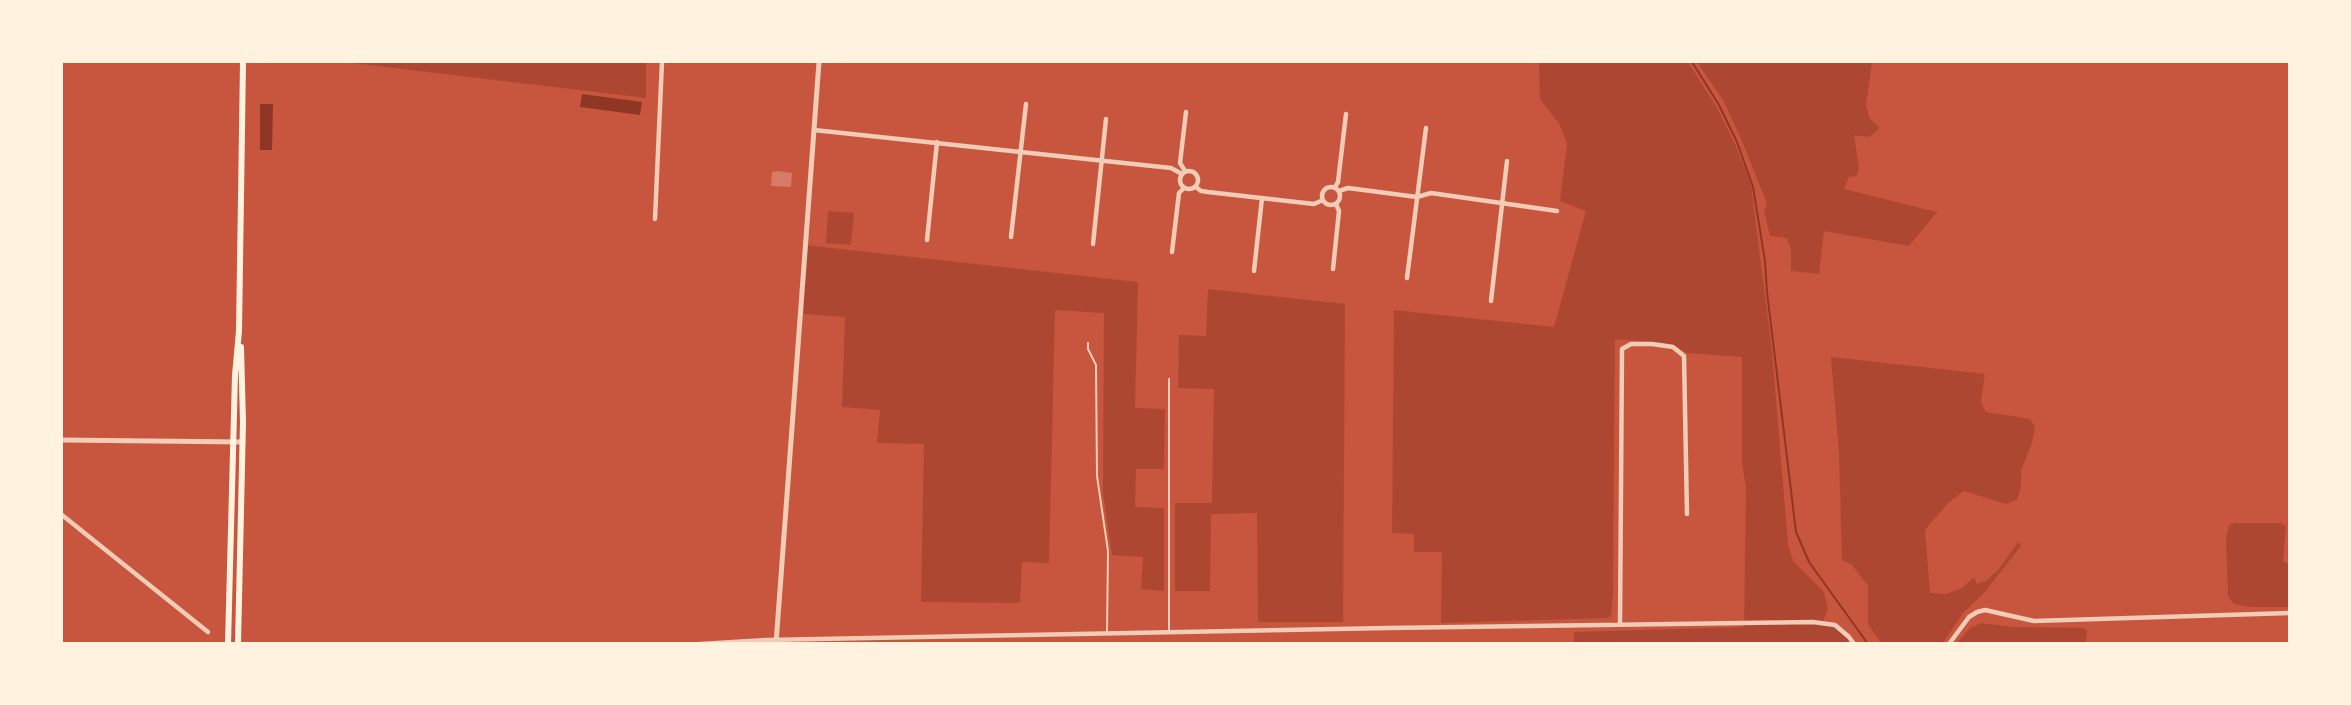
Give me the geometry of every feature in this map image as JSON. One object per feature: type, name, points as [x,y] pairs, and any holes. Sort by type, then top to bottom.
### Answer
[{"type":"main road","points":[[228,644],[235,375],[239,331],[243,62]]},
{"type":"main road","points":[[238,644],[243,442],[239,331]]},
{"type":"street","points":[[655,219],[662,62]]},
{"type":"street","points":[[776,642],[819,62]]},
{"type":"street","points":[[1011,237],[1026,104]]},
{"type":"street","points":[[1184,188],[1180,181],[1183,173],[1180,163],[1186,112]]},
{"type":"street","points":[[1323,200],[1330,205],[1336,204],[1340,199],[1337,189],[1346,114]]},
{"type":"street","points":[[1093,244],[1106,119]]},
{"type":"street","points":[[1407,278],[1426,128]]},
{"type":"street","points":[[814,130],[1171,168],[1183,173],[1190,170],[1196,173],[1198,180],[1196,187]]},
{"type":"street","points":[[927,240],[937,142]]},
{"type":"street","points":[[1491,301],[1507,162]]},
{"type":"street","points":[[1184,188],[1196,187]]},
{"type":"street","points":[[1196,187],[1208,192],[1314,204],[1323,200]]},
{"type":"street","points":[[1323,200],[1323,190],[1326,187],[1348,188],[1417,197],[1431,193],[1557,211]]},
{"type":"street","points":[[1172,252],[1179,193],[1184,188]]},
{"type":"street","points":[[1254,271],[1262,198]]},
{"type":"street","points":[[1333,269],[1340,211],[1336,204]]},
{"type":"street","points":[[1620,625],[1622,349],[1631,344],[1673,348],[1684,356],[1687,514]]},
{"type":"street","points":[[62,440],[243,442]]},
{"type":"street","points":[[62,515],[208,632]]},
{"type":"street","points":[[1949,644],[1969,617],[1985,610],[2034,621],[2289,613]]},
{"type":"street","points":[[700,644],[1106,634],[1813,622],[1834,625],[1854,644]]},
{"type":"lane","points":[[1088,343],[1088,349],[1096,365],[1097,476],[1108,551],[1106,634]]},
{"type":"lane","points":[[1168,633],[1170,379]]},
{"type":"shaded area","points":[[344,62],[646,62],[646,98]]},
{"type":"shaded area","points":[[1539,62],[1688,62],[1716,106],[1735,144],[1751,185],[1772,351],[1788,545],[1793,561],[1824,592],[1828,610],[1822,623],[1835,625],[1854,643],[1574,643],[1574,632],[1744,627],[1746,488],[1742,463],[1742,357],[1687,353],[1671,344],[1615,339],[1613,595],[1611,615],[1608,618],[1441,623],[1442,552],[1414,552],[1414,534],[1392,533],[1394,310],[1554,327],[1586,211],[1560,201],[1567,144],[1560,125],[1540,99]]},
{"type":"shaded area","points":[[1697,62],[1872,62],[1866,106],[1870,119],[1880,128],[1869,137],[1854,135],[1859,168],[1857,176],[1849,177],[1844,189],[1937,212],[1909,246],[1824,231],[1819,274],[1791,271],[1791,250],[1787,238],[1770,236],[1764,210],[1767,203],[1742,141],[1723,100]]},
{"type":"shaded area","points":[[582,94],[642,102],[640,115],[580,107]]},
{"type":"shaded area","points":[[260,104],[273,104],[272,150],[260,150]]},
{"type":"shaded area","points":[[828,211],[854,213],[851,245],[826,243]]},
{"type":"shaded area","points":[[805,245],[1138,282],[1135,408],[1165,409],[1164,469],[1136,469],[1135,507],[1164,508],[1164,591],[1141,589],[1143,557],[1112,555],[1103,493],[1104,313],[1055,310],[1049,563],[1022,562],[1020,603],[921,602],[924,444],[877,443],[880,410],[842,407],[845,317],[800,312]]},
{"type":"shaded area","points":[[1208,289],[1345,304],[1343,622],[1258,622],[1257,513],[1211,514],[1210,591],[1175,591],[1175,503],[1212,503],[1214,389],[1178,388],[1179,335],[1206,336]]},
{"type":"shaded area","points":[[1831,357],[1985,374],[1981,402],[1986,412],[2030,419],[2035,426],[2032,443],[2021,471],[2021,486],[2017,500],[2006,504],[1964,491],[1948,503],[1925,530],[1930,593],[1946,594],[1962,588],[1974,577],[1977,584],[1987,580],[1999,569],[2018,542],[2021,546],[1984,593],[1963,613],[1943,643],[1881,643],[1868,624],[1868,586],[1852,565],[1842,560],[1839,454]]},
{"type":"shaded area","points":[[2234,523],[2280,523],[2286,526],[2283,561],[2289,565],[2289,607],[2250,607],[2234,604],[2228,596],[2226,539],[2229,525]]},
{"type":"shaded area","points":[[1982,623],[2011,627],[2082,628],[2087,630],[2086,643],[1957,643],[1970,628]]},
{"type":"building","points":[[772,172],[792,173],[791,187],[771,186]]},
{"type":"waterway","points":[[1692,62],[1719,105],[1737,142],[1753,187],[1765,261],[1796,532],[1809,562],[1868,644]]}]
